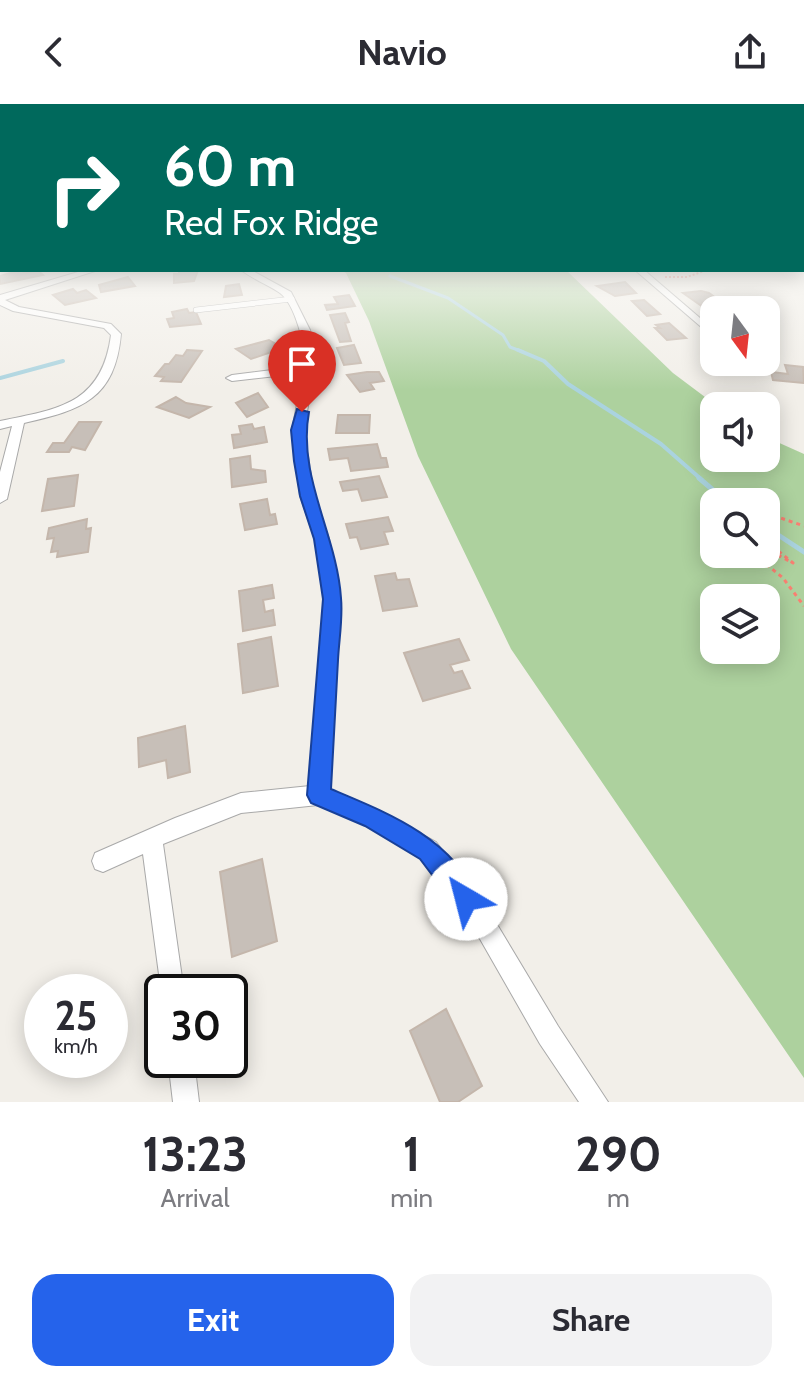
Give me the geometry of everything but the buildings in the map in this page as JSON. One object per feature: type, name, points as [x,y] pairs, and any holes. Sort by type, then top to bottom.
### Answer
[{"type":"street","points":[[670,298],[700,323]]},
{"type":"street","points":[[292,299],[305,330],[311,357],[306,369],[306,394],[298,430],[302,461],[307,496],[322,539],[332,599],[319,795]]},
{"type":"street","points":[[0,300],[16,309],[96,322],[116,334],[115,360],[109,376],[99,388],[60,412],[0,425]]},
{"type":"street","points":[[232,378],[306,369]]},
{"type":"street","points":[[0,499],[19,421]]},
{"type":"street","points":[[103,861],[241,803],[319,795],[373,818],[428,850],[484,924],[549,1035],[595,1102]]},
{"type":"street","points":[[152,839],[170,974]]},
{"type":"street","points":[[183,1078],[186,1102]]},
{"type":"lane","points":[[196,310],[292,299]]},
{"type":"path","points":[[780,518],[804,526]]},
{"type":"path","points":[[780,552],[793,563],[780,556]]},
{"type":"path","points":[[771,568],[783,578],[804,606]]},
{"type":"green space","points":[[358,298],[595,298],[673,373],[700,393],[700,472],[780,472],[780,443],[804,454],[804,1078],[511,649],[418,456]]},
{"type":"waterway","points":[[447,298],[503,335],[510,347],[520,351]]},
{"type":"waterway","points":[[520,351],[544,361],[568,384],[661,444],[702,480]]},
{"type":"waterway","points":[[0,378],[63,361]]},
{"type":"waterway","points":[[699,478],[711,488]]},
{"type":"waterway","points":[[780,536],[804,552]]},
{"type":"route","points":[[302,412],[298,430],[307,496],[322,539],[332,599],[319,795],[373,818],[428,850],[466,899]]}]
